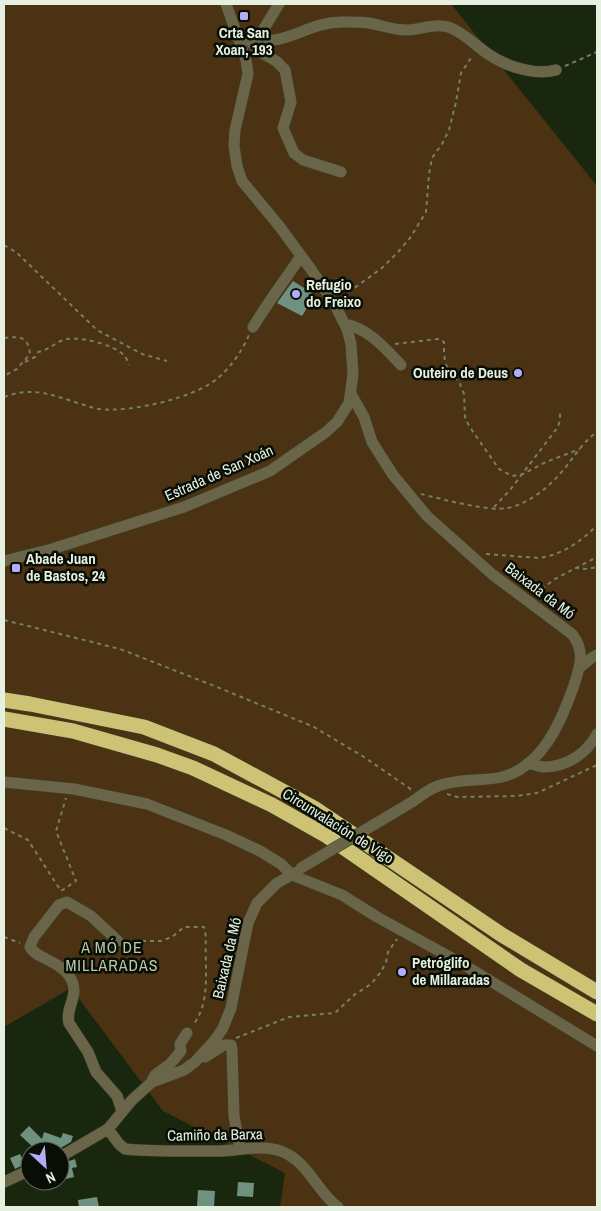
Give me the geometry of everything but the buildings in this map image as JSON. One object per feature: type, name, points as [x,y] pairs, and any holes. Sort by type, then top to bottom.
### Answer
[{"type":"highway","name":"Circunvalación de Vigo","points":[[4,700],[144,727],[214,754],[314,808],[502,935],[597,992]]},
{"type":"highway","name":"Circunvalación de Vigo","points":[[4,718],[73,731],[157,755],[193,768],[272,805],[327,836],[521,970],[597,1014]]},
{"type":"street","name":"Estrada de San Xoán","points":[[4,561],[52,549],[184,507],[270,471],[311,443],[337,422],[349,403],[354,374],[349,337],[345,324],[334,303],[301,256],[242,181],[236,166],[235,130],[248,74],[246,60],[226,4]]},
{"type":"street","points":[[253,40],[278,4]]},
{"type":"street","points":[[236,33],[253,40],[283,39],[319,26],[342,22],[368,23],[408,30],[439,25],[462,33],[499,62],[548,73],[556,70]]},
{"type":"street","points":[[253,40],[258,51],[285,70],[291,102],[284,128],[294,153],[303,160],[340,172]]},
{"type":"street","points":[[253,327],[269,300],[277,292],[301,256]]},
{"type":"street","points":[[345,324],[363,331],[382,345],[401,365]]},
{"type":"street","name":"Baixada da Mó","points":[[70,1151],[108,1129],[132,1100],[152,1082],[184,1070],[195,1062],[215,1040],[223,1028],[231,1008],[248,923],[257,903],[277,883],[432,788],[448,783],[513,774],[528,763],[550,739],[560,722],[579,668],[581,649],[578,642],[572,634],[472,557],[427,516],[408,495],[372,442],[364,417],[351,394]]},
{"type":"street","points":[[579,668],[597,655]]},
{"type":"street","points":[[528,763],[544,767],[563,763],[581,755],[591,745],[597,734]]},
{"type":"street","points":[[4,782],[74,789],[147,804],[226,835],[342,894],[461,963],[597,1046]]},
{"type":"street","points":[[118,940],[91,916],[67,902],[59,905],[34,937],[30,946],[33,952],[53,961],[72,982],[74,998],[69,1010],[69,1023],[88,1052],[96,1072],[117,1096],[122,1111]]},
{"type":"street","points":[[152,1082],[155,1075],[170,1064],[181,1051],[180,1044],[187,1033]]},
{"type":"street","points":[[195,1062],[228,1044],[231,1045],[234,1116],[240,1149]]},
{"type":"street","name":"Camiño da Barxa","points":[[108,1129],[118,1144],[125,1149],[218,1151],[260,1148],[288,1154],[316,1181],[333,1204],[338,1207]]},
{"type":"street","points":[[4,1182],[20,1175]]},
{"type":"path","points":[[334,303],[368,278],[398,252],[410,238],[426,212],[428,174],[432,158],[442,144],[448,130],[456,102],[461,73],[479,46]]},
{"type":"path","points":[[556,70],[597,52]]},
{"type":"path","points":[[4,245],[16,252],[97,330],[142,354],[167,361]]},
{"type":"path","points":[[4,397],[29,391],[44,392],[97,409],[114,410],[132,409],[183,396],[206,386],[218,378],[244,348],[253,327]]},
{"type":"path","points":[[4,338],[20,337],[25,339],[30,354],[17,370],[4,376]]},
{"type":"path","points":[[25,362],[38,352],[46,351],[65,339],[93,341],[110,347],[125,355],[130,365]]},
{"type":"path","points":[[382,345],[438,339],[444,342],[446,365],[460,384],[464,394],[465,417],[469,426],[499,469],[512,476],[523,474],[546,462],[580,449]]},
{"type":"path","points":[[493,508],[523,474],[558,427],[560,412]]},
{"type":"path","points":[[408,495],[418,493],[493,508],[509,508],[540,494],[597,432]]},
{"type":"path","points":[[472,557],[490,554],[547,557],[580,541],[597,525]]},
{"type":"path","points":[[530,603],[553,580],[597,557]]},
{"type":"path","points":[[575,568],[587,569],[597,567]]},
{"type":"path","points":[[4,620],[120,649],[314,727],[364,757],[416,799]]},
{"type":"path","points":[[438,792],[457,796],[516,796],[537,793],[597,764]]},
{"type":"path","points":[[4,828],[28,840],[61,892],[76,881],[56,831],[64,800],[74,789]]},
{"type":"path","points":[[118,940],[161,940],[172,937],[184,927],[204,927],[206,937],[205,1001],[198,1019],[187,1033]]},
{"type":"path","points":[[228,1044],[239,1035],[290,1017],[335,1013],[354,995],[371,984],[381,972],[388,952],[403,931]]},
{"type":"path","points":[[4,937],[30,946]]},
{"type":"shaded area","points":[[4,4],[451,4],[597,186],[597,1207],[280,1207],[285,1173],[163,1111],[71,988],[4,1027]]},
{"type":"place","name":"Crta San Xoan, 193","points":[[244,16]]},
{"type":"place","name":"Refugio do Freixo","points":[[296,294]]},
{"type":"place","name":"Outeiro de Deus","points":[[518,373]]},
{"type":"place","name":"Abade Juan de Bastos, 24","points":[[16,568]]},
{"type":"place","name":"Petróglifo de Millaradas","points":[[402,972]]},
{"type":"district","name":"A MÓ DE MILLARADAS","points":[[112,956]]}]
